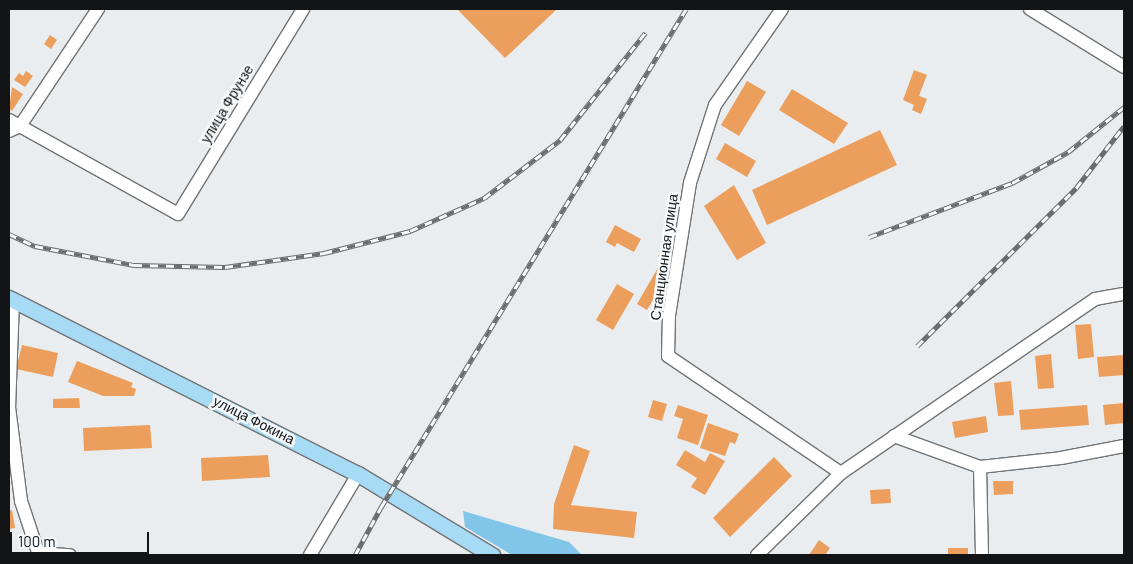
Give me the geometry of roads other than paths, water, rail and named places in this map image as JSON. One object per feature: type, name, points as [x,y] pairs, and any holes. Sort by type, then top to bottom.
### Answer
[{"type":"main road","name":"улица Фокина","points":[[11,299],[358,474],[492,555]]},
{"type":"street","points":[[13,126],[98,9]]},
{"type":"street","name":"улица Фрунзе","points":[[13,126],[178,214],[303,9]]},
{"type":"street","name":"Станционная улица","points":[[782,9],[715,105],[690,183],[669,315],[668,356],[841,473]]},
{"type":"street","points":[[1030,9],[1124,67]]},
{"type":"street","points":[[757,555],[841,473],[1095,299],[1124,294]]},
{"type":"street","points":[[11,299],[9,407],[15,502],[38,554],[70,555]]},
{"type":"street","points":[[894,436],[980,467],[1061,458],[1124,446]]},
{"type":"street","points":[[980,467],[982,555]]},
{"type":"street","points":[[310,555],[358,474]]},
{"type":"railway","points":[[355,555],[381,507],[686,9]]},
{"type":"railway","points":[[9,234],[35,246],[134,265],[225,267],[324,253],[410,231],[484,198],[560,140],[645,33]]},
{"type":"railway","points":[[869,237],[1012,183],[1068,152],[1124,107]]},
{"type":"railway","points":[[917,346],[1076,188],[1124,126]]}]
